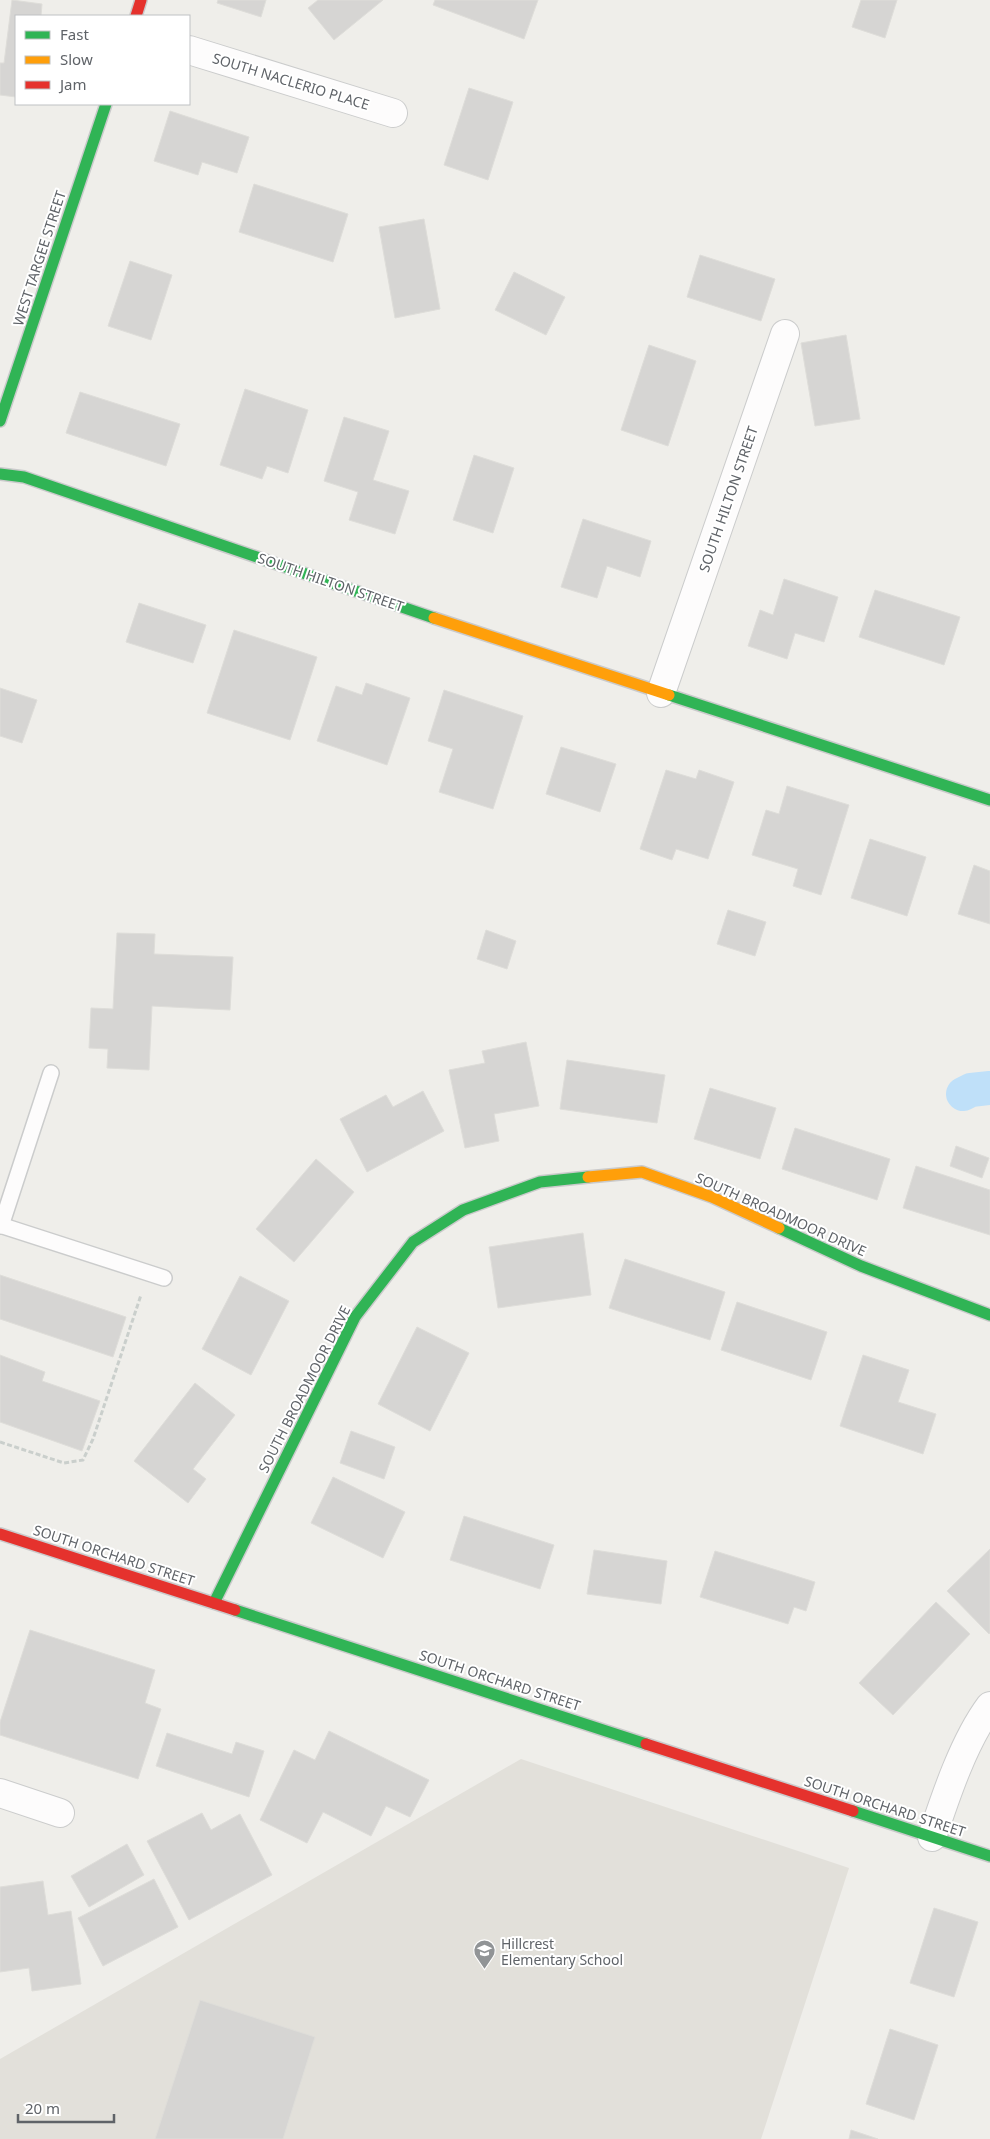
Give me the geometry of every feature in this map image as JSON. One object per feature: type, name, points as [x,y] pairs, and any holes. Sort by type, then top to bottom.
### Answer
[{"type":"street","points":[[136,15],[141,0]]},
{"type":"street","name":"SOUTH NACLERIO PLACE","points":[[190,50],[393,113]]},
{"type":"street","name":"WEST TARGEE STREET","points":[[0,421],[106,105]]},
{"type":"street","name":"SOUTH HILTON STREET","points":[[661,693],[785,334]]},
{"type":"street","name":"SOUTH HILTON STREET","points":[[0,474],[24,477],[502,641],[990,800]]},
{"type":"street","name":"SOUTH BROADMOOR DRIVE","points":[[214,1603],[355,1317],[413,1242],[463,1210],[540,1182],[642,1172],[712,1198],[861,1266],[990,1315]]},
{"type":"street","name":"SOUTH ORCHARD STREET","points":[[0,1534],[990,1856]]},
{"type":"street","points":[[932,1836],[950,1784],[965,1751],[990,1706]]},
{"type":"street","points":[[0,1793],[60,1813]]},
{"type":"lane","points":[[51,1073],[1,1226],[164,1278]]},
{"type":"path","points":[[0,1442],[64,1464],[83,1460],[87,1455],[149,1273]]},
{"type":"shaded area","name":"Hillcrest Elementary School","points":[[521,1759],[849,1868],[761,2139],[0,2139],[0,2059]]},
{"type":"building","points":[[12,0],[42,4],[41,15],[15,15],[15,97],[0,95],[0,63],[4,63]]},
{"type":"building","points":[[218,0],[266,0],[261,17],[217,3]]},
{"type":"building","points":[[318,0],[383,0],[334,40],[308,8]]},
{"type":"building","points":[[435,0],[538,0],[524,39],[433,5]]},
{"type":"building","points":[[861,0],[897,0],[885,38],[852,27]]},
{"type":"building","points":[[469,88],[513,102],[488,180],[444,165]]},
{"type":"building","points":[[170,111],[249,137],[237,173],[202,162],[198,175],[154,161]]},
{"type":"building","points":[[254,184],[348,214],[333,262],[239,232]]},
{"type":"building","points":[[424,219],[440,309],[395,318],[379,227]]},
{"type":"building","points":[[700,255],[775,279],[761,321],[687,297]]},
{"type":"building","points":[[130,261],[172,275],[151,340],[108,326]]},
{"type":"building","points":[[514,272],[565,297],[546,335],[495,310]]},
{"type":"building","points":[[846,335],[860,419],[815,426],[801,343]]},
{"type":"building","points":[[649,345],[696,361],[668,446],[621,430]]},
{"type":"building","points":[[245,389],[308,410],[288,473],[267,466],[262,479],[220,465]]},
{"type":"building","points":[[80,392],[180,424],[166,466],[66,433]]},
{"type":"building","points":[[344,417],[389,431],[373,480],[409,491],[395,534],[349,520],[358,492],[324,481]]},
{"type":"building","points":[[474,455],[514,468],[493,533],[453,520]]},
{"type":"building","points":[[583,519],[651,541],[640,577],[607,566],[597,598],[561,587]]},
{"type":"building","points":[[784,579],[838,597],[824,642],[795,633],[787,659],[748,646],[760,610],[773,615]]},
{"type":"building","points":[[875,590],[960,617],[944,665],[859,637]]},
{"type":"building","points":[[139,603],[206,625],[193,663],[126,642]]},
{"type":"building","points":[[234,630],[317,657],[290,740],[207,713]]},
{"type":"building","points":[[366,683],[410,698],[387,765],[317,741],[336,686],[362,695]]},
{"type":"building","points":[[0,688],[37,700],[22,743],[0,736]]},
{"type":"building","points":[[444,690],[523,716],[493,809],[439,792],[453,749],[428,741]]},
{"type":"building","points":[[561,747],[616,764],[600,812],[546,794]]},
{"type":"building","points":[[666,770],[696,779],[699,770],[734,782],[708,859],[676,849],[672,860],[640,849]]},
{"type":"building","points":[[787,786],[849,805],[821,895],[793,886],[798,869],[752,855],[766,810],[779,814]]},
{"type":"building","points":[[870,839],[926,857],[907,916],[851,898]]},
{"type":"building","points":[[974,865],[990,871],[990,924],[958,914]]},
{"type":"building","points":[[728,910],[766,922],[755,956],[717,944]]},
{"type":"building","points":[[486,930],[516,941],[507,969],[477,959]]},
{"type":"building","points":[[117,933],[155,934],[154,954],[233,957],[230,1010],[152,1006],[149,1070],[107,1068],[108,1049],[89,1048],[91,1008],[113,1009]]},
{"type":"building","points":[[526,1042],[539,1106],[494,1114],[499,1141],[465,1148],[449,1070],[485,1063],[482,1051]]},
{"type":"building","points":[[567,1060],[665,1075],[657,1123],[560,1109]]},
{"type":"building","points":[[710,1088],[776,1108],[760,1159],[694,1139]]},
{"type":"building","points":[[423,1091],[444,1131],[367,1172],[340,1119],[386,1095],[393,1107]]},
{"type":"building","points":[[795,1128],[890,1159],[877,1200],[782,1169]]},
{"type":"building","points":[[956,1146],[989,1158],[982,1178],[950,1166]]},
{"type":"building","points":[[316,1159],[354,1192],[294,1262],[256,1229]]},
{"type":"building","points":[[916,1166],[990,1190],[990,1235],[903,1208]]},
{"type":"building","points":[[583,1233],[591,1295],[498,1308],[489,1247]]},
{"type":"building","points":[[625,1259],[725,1292],[710,1340],[609,1308]]},
{"type":"building","points":[[0,1275],[126,1317],[113,1357],[0,1319]]},
{"type":"building","points":[[240,1276],[289,1301],[251,1375],[202,1349]]},
{"type":"building","points":[[737,1302],[827,1332],[811,1380],[721,1350]]},
{"type":"building","points":[[417,1327],[469,1353],[430,1431],[378,1404]]},
{"type":"building","points":[[0,1355],[45,1372],[42,1381],[100,1401],[82,1451],[0,1422]]},
{"type":"building","points":[[863,1355],[909,1370],[898,1402],[936,1414],[923,1454],[840,1426]]},
{"type":"building","points":[[195,1383],[235,1415],[193,1469],[206,1479],[188,1503],[134,1461]]},
{"type":"building","points":[[351,1431],[395,1447],[384,1479],[340,1463]]},
{"type":"building","points":[[333,1477],[405,1512],[383,1558],[311,1523]]},
{"type":"building","points":[[464,1516],[554,1545],[540,1589],[450,1560]]},
{"type":"building","points":[[990,1549],[990,1633],[989,1634],[947,1591]]},
{"type":"building","points":[[594,1550],[667,1561],[661,1604],[587,1594]]},
{"type":"building","points":[[715,1551],[815,1582],[806,1611],[794,1607],[788,1624],[700,1597]]},
{"type":"building","points":[[936,1602],[970,1634],[893,1715],[859,1683]]},
{"type":"building","points":[[30,1630],[155,1670],[145,1703],[161,1709],[138,1779],[0,1735],[0,1722]]},
{"type":"building","points":[[329,1731],[429,1780],[410,1817],[386,1806],[371,1836],[323,1812],[307,1843],[260,1820],[294,1750],[315,1760]]},
{"type":"building","points":[[167,1733],[232,1754],[236,1742],[264,1751],[249,1797],[156,1766]]},
{"type":"building","points":[[202,1813],[211,1830],[240,1814],[272,1875],[189,1920],[147,1841]]},
{"type":"building","points":[[127,1844],[144,1875],[89,1907],[71,1876]]},
{"type":"building","points":[[154,1879],[178,1927],[103,1966],[78,1918]]},
{"type":"building","points":[[43,1881],[48,1915],[71,1911],[81,1984],[32,1991],[29,1968],[0,1972],[0,1887]]},
{"type":"building","points":[[934,1908],[978,1922],[954,1997],[910,1983]]},
{"type":"building","points":[[200,2000],[315,2037],[283,2139],[155,2139]]},
{"type":"building","points":[[890,2029],[938,2045],[914,2120],[866,2104]]},
{"type":"building","points":[[851,2130],[878,2139],[849,2139]]},
{"type":"waterway","points":[[963,1094],[971,1090],[990,1088]]},
{"type":"traffic: fast","points":[[0,421],[106,105]]},
{"type":"traffic: fast","points":[[0,474],[24,477],[434,618]]},
{"type":"traffic: fast","points":[[669,695],[990,800]]},
{"type":"traffic: fast","points":[[214,1603],[355,1317],[413,1242],[463,1210],[540,1182],[588,1177]]},
{"type":"traffic: fast","points":[[779,1228],[861,1266],[990,1315]]},
{"type":"traffic: fast","points":[[235,1610],[646,1744]]},
{"type":"traffic: fast","points":[[853,1811],[990,1856]]},
{"type":"traffic: slow","points":[[434,618],[669,695]]},
{"type":"traffic: slow","points":[[588,1177],[642,1172],[712,1197],[779,1228]]},
{"type":"traffic: jam","points":[[136,15],[141,0]]},
{"type":"traffic: jam","points":[[0,1534],[235,1610]]},
{"type":"traffic: jam","points":[[646,1744],[853,1811]]},
{"type":"place","name":"Hillcrest Elementary School","points":[[485,1970]]}]
